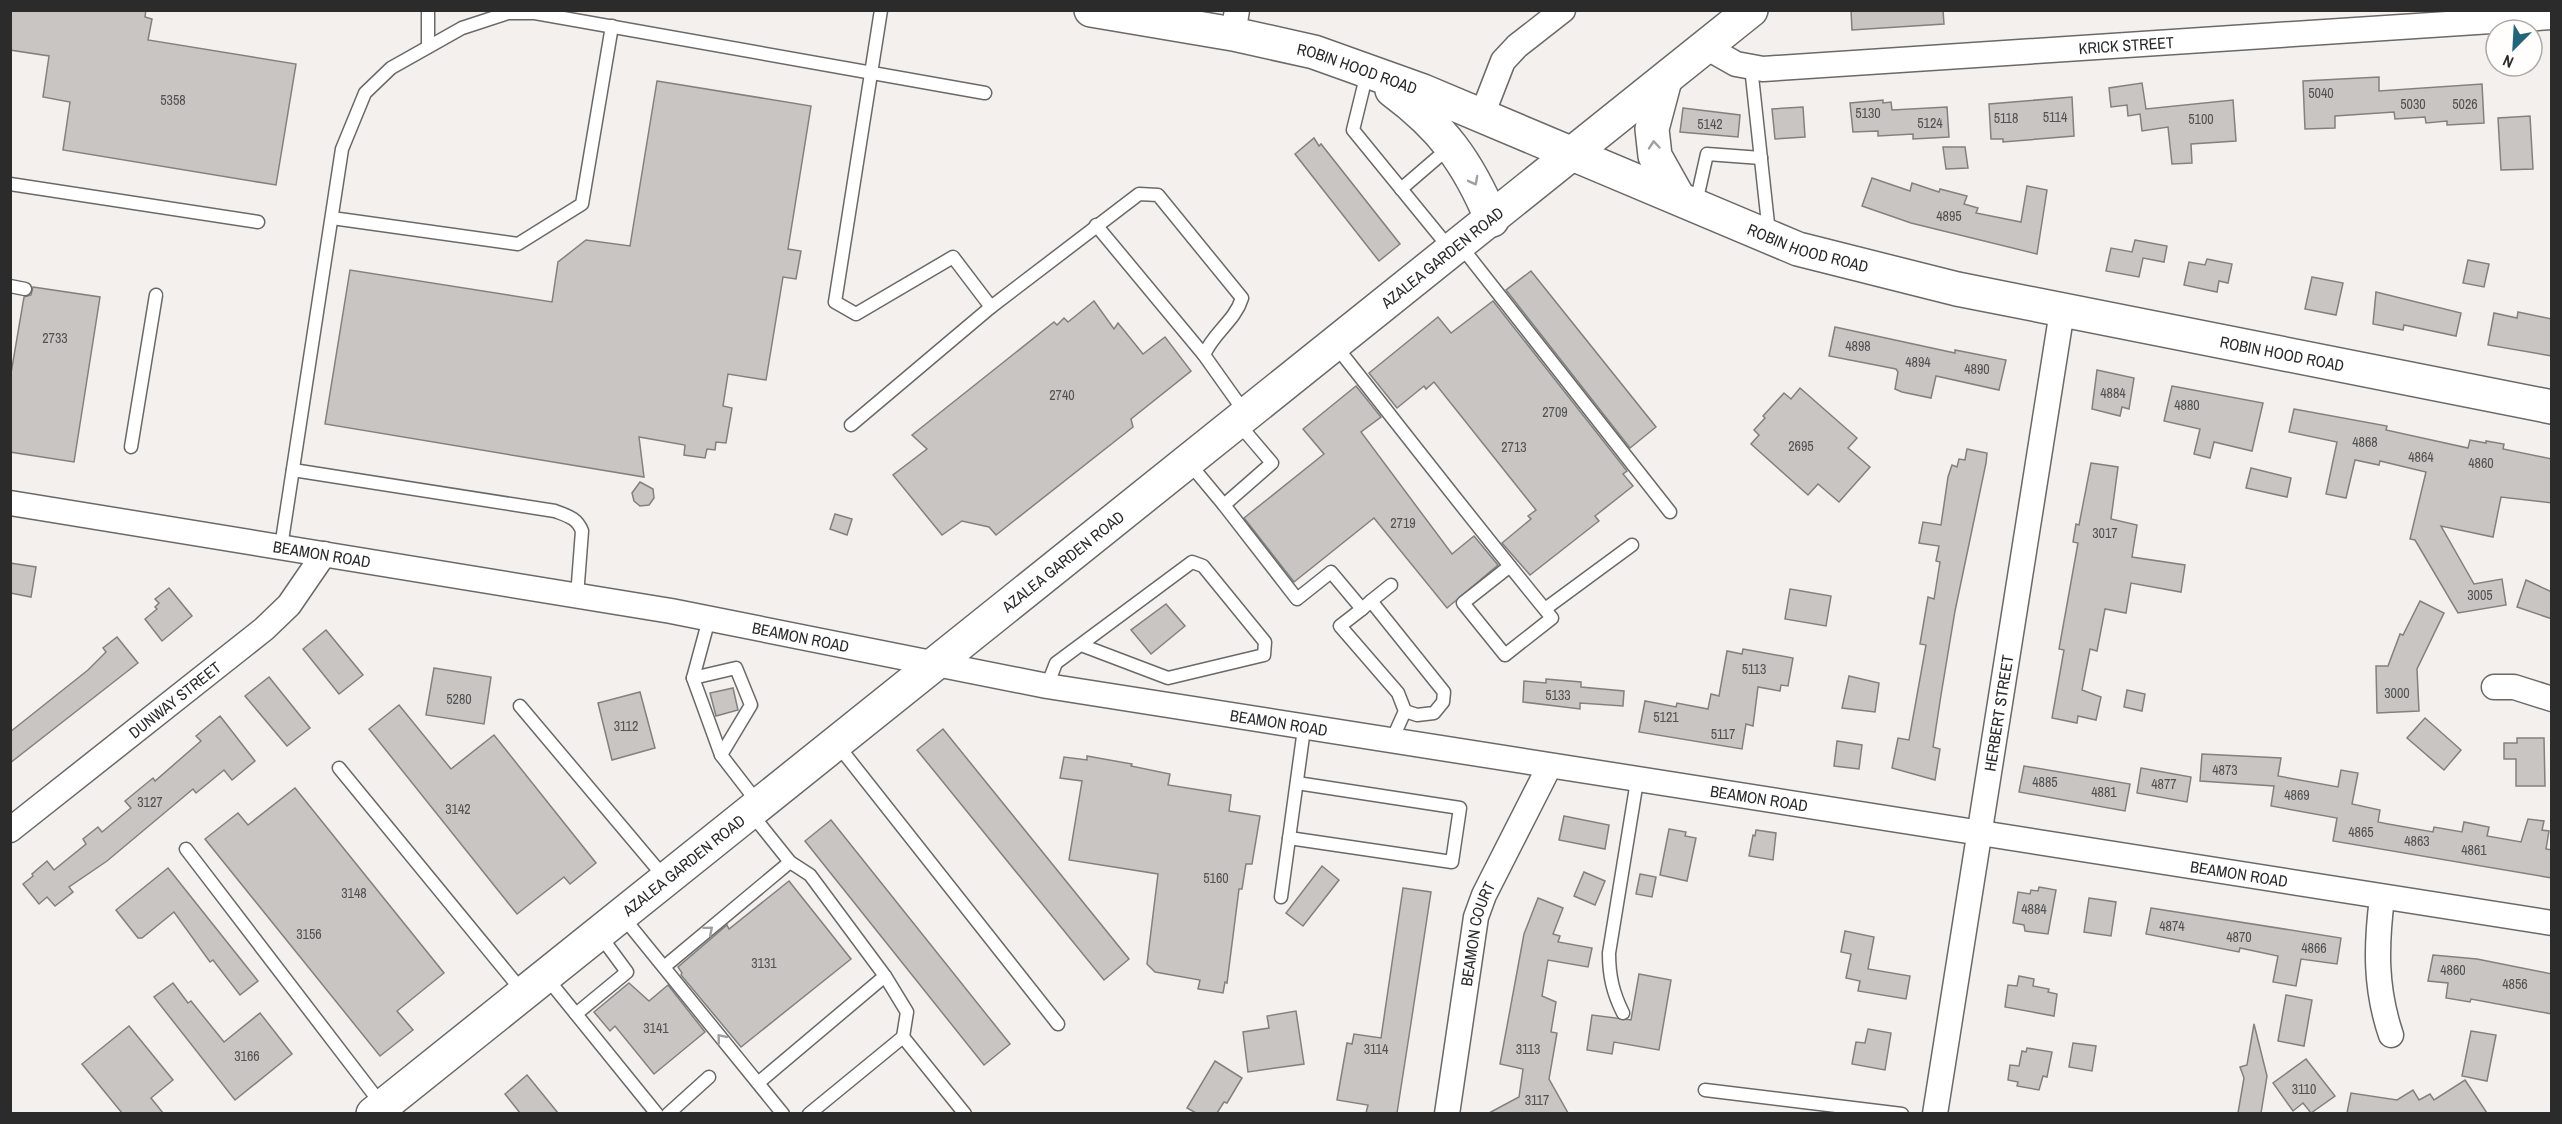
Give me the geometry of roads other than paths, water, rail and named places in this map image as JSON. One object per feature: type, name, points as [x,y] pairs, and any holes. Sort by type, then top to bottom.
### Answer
[{"type":"main road","name":"ROBIN HOOD ROAD","points":[[1091,10],[1235,22],[1482,115],[1798,249],[1957,290],[2552,407]]},
{"type":"main road","name":"AZALEA GARDEN ROAD","points":[[378,1110],[1751,10]]},
{"type":"main road","points":[[1367,70],[1423,113],[1452,146],[1477,185],[1492,219]]},
{"type":"main road","points":[[1665,80],[1652,129],[1654,156],[1687,201]]},
{"type":"street","points":[[1482,115],[1503,61],[1517,46],[1563,10]]},
{"type":"street","name":"KRICK STREET","points":[[1706,47],[1736,64],[1763,69],[2552,17]]},
{"type":"street","name":"HERBERT STREET","points":[[1935,1113],[2062,311]]},
{"type":"street","name":"BEAMON ROAD","points":[[10,503],[709,619],[1047,686],[1304,729],[2552,923]]},
{"type":"street","name":"DUNWAY STREET","points":[[10,830],[264,628],[289,605],[324,554]]},
{"type":"street","points":[[2494,687],[2514,687],[2552,699]]},
{"type":"street","name":"BEAMON COURT","points":[[1447,1113],[1476,917],[1484,895],[1549,767]]},
{"type":"street","points":[[2382,898],[2376,956],[2380,994],[2391,1035]]},
{"type":"lane","points":[[428,10],[428,47]]},
{"type":"lane","points":[[881,10],[835,302],[856,314],[953,257],[991,307]]},
{"type":"lane","points":[[281,547],[342,149],[365,93],[391,68],[462,28],[508,13],[536,12],[985,93]]},
{"type":"lane","points":[[332,218],[518,244],[582,204],[612,26]]},
{"type":"lane","points":[[1751,67],[1769,236]]},
{"type":"lane","points":[[1367,70],[1353,130],[1401,189],[1456,248],[1670,512]]},
{"type":"lane","points":[[1401,189],[1452,146]]},
{"type":"lane","points":[[1687,201],[1707,154],[1761,158]]},
{"type":"lane","points":[[10,184],[258,222]]},
{"type":"lane","points":[[850,425],[991,307],[1139,194],[1158,195],[1242,298],[1239,309],[1209,344],[1204,355]]},
{"type":"lane","points":[[1096,225],[1204,355],[1272,463],[1224,505]]},
{"type":"lane","points":[[10,286],[25,289]]},
{"type":"lane","points":[[131,447],[156,295]]},
{"type":"lane","points":[[1334,344],[1552,618],[1505,655],[1463,603],[1510,566]]},
{"type":"lane","points":[[1188,462],[1297,599],[1331,572],[1367,605],[1444,692],[1443,702],[1434,713],[1418,715],[1405,711]]},
{"type":"lane","points":[[293,470],[555,511],[570,516],[579,523],[582,531],[577,596]]},
{"type":"lane","points":[[1545,609],[1632,545]]},
{"type":"lane","points":[[1047,686],[1056,663],[1191,562],[1203,566],[1265,642],[1263,655],[1168,678],[1081,645]]},
{"type":"lane","points":[[1391,585],[1340,626],[1398,693],[1405,711],[1391,742]]},
{"type":"lane","points":[[709,619],[693,678],[721,755],[790,862],[810,875],[885,976],[907,1012],[903,1037],[809,1113]]},
{"type":"lane","points":[[693,678],[736,668],[752,705],[721,755]]},
{"type":"lane","points":[[520,706],[666,878]]},
{"type":"lane","points":[[1281,897],[1304,729]]},
{"type":"lane","points":[[835,742],[1058,1024]]},
{"type":"lane","points":[[339,768],[534,984],[576,1014],[657,1113]]},
{"type":"lane","points":[[1623,1013],[1613,993],[1609,953],[1637,781]]},
{"type":"lane","points":[[1289,838],[1452,862],[1460,808],[1296,783]]},
{"type":"lane","points":[[186,849],[378,1110]]},
{"type":"lane","points":[[664,967],[790,862]]},
{"type":"lane","points":[[576,1014],[627,972],[609,924]]},
{"type":"lane","points":[[609,924],[664,967],[783,1113]]},
{"type":"lane","points":[[758,1083],[885,976]]},
{"type":"lane","points":[[903,1037],[965,1113]]},
{"type":"lane","points":[[668,1113],[710,1077]]},
{"type":"lane","points":[[1705,1090],[1902,1113]]}]
